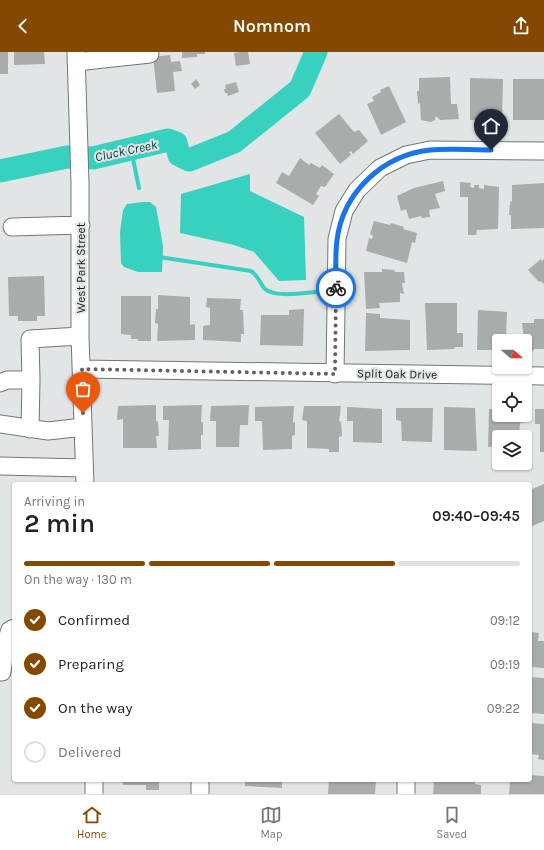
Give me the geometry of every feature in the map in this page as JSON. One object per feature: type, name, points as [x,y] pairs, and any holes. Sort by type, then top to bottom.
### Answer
[{"type":"street","points":[[76,57],[150,54]]},
{"type":"street","name":"West Park Street","points":[[76,57],[81,225],[80,336],[84,476]]},
{"type":"street","points":[[335,374],[337,239],[344,211],[357,190],[380,168],[406,155],[430,150],[544,151]]},
{"type":"street","points":[[12,227],[81,225]]},
{"type":"street","points":[[30,429],[32,380],[30,339],[80,336]]},
{"type":"street","name":"Split Oak Drive","points":[[82,369],[544,376]]},
{"type":"street","points":[[0,383],[7,380],[32,380]]},
{"type":"street","points":[[0,424],[48,431],[83,427]]},
{"type":"street","points":[[0,466],[84,476]]},
{"type":"street","points":[[5,673],[6,642],[10,630],[12,629]]},
{"type":"street","points":[[94,782],[94,794]]},
{"type":"street","points":[[200,782],[200,794]]},
{"type":"street","points":[[406,782],[406,794]]},
{"type":"shaded area","points":[[250,174],[250,191],[304,217],[306,280],[279,281],[254,252],[234,245],[180,233],[181,194]]},
{"type":"shaded area","points":[[150,202],[156,207],[163,246],[162,272],[138,272],[124,267],[121,263],[120,232],[123,210],[127,204]]},
{"type":"building","points":[[0,52],[8,52],[8,74],[0,74]]},
{"type":"building","points":[[14,52],[44,52],[45,64],[14,65]]},
{"type":"building","points":[[182,52],[205,52],[205,54],[197,54],[197,57],[182,58]]},
{"type":"building","points":[[248,52],[250,64],[236,66],[234,53]]},
{"type":"building","points":[[170,55],[171,62],[180,61],[182,71],[173,72],[175,91],[157,93],[153,57]]},
{"type":"building","points":[[450,77],[451,104],[457,104],[459,119],[440,120],[436,116],[435,120],[431,122],[421,120],[420,103],[418,104],[417,91],[419,91],[419,78]]},
{"type":"building","points":[[470,78],[503,79],[502,121],[470,120]]},
{"type":"building","points":[[196,79],[200,85],[195,89],[191,84]]},
{"type":"building","points":[[513,79],[544,79],[544,120],[513,120]]},
{"type":"building","points":[[236,82],[239,92],[228,96],[227,93],[225,93],[225,85]]},
{"type":"building","points":[[389,86],[406,122],[381,135],[367,104],[374,101],[372,97],[381,92],[380,90]]},
{"type":"building","points":[[339,114],[354,132],[359,130],[368,141],[353,154],[351,151],[349,152],[351,155],[340,164],[315,133]]},
{"type":"building","points":[[300,158],[309,165],[311,163],[320,168],[322,165],[334,174],[325,187],[321,186],[316,194],[319,196],[313,205],[276,183],[282,172],[289,176]]},
{"type":"building","points":[[443,181],[445,191],[435,194],[440,208],[429,210],[430,217],[422,218],[421,216],[409,219],[406,209],[401,211],[397,196],[414,188]]},
{"type":"building","points":[[460,182],[471,183],[470,187],[474,188],[474,185],[479,185],[479,188],[484,189],[484,185],[499,187],[498,229],[477,230],[476,235],[468,235],[468,197],[460,197]]},
{"type":"building","points":[[544,183],[544,228],[511,229],[511,215],[509,215],[510,202],[512,201],[512,185]]},
{"type":"building","points":[[374,221],[390,225],[391,223],[404,227],[403,229],[417,233],[415,243],[412,242],[407,263],[366,251],[369,238],[372,239],[373,236],[370,234]]},
{"type":"building","points":[[541,259],[542,261],[544,259],[544,284],[541,281],[539,282],[528,270]]},
{"type":"building","points":[[382,269],[394,270],[395,272],[404,272],[405,283],[402,283],[404,294],[400,293],[400,302],[379,303],[380,308],[366,309],[364,272],[382,272]]},
{"type":"building","points":[[44,276],[45,316],[37,316],[37,321],[18,321],[18,316],[9,316],[8,277]]},
{"type":"building","points":[[158,295],[190,297],[190,325],[195,324],[195,340],[157,341],[158,324],[155,323],[156,309],[158,309]]},
{"type":"building","points":[[121,296],[151,296],[151,341],[138,341],[138,339],[131,339],[131,335],[121,334]]},
{"type":"building","points":[[207,298],[241,299],[240,310],[243,310],[244,334],[241,334],[241,342],[203,340],[203,326],[210,325],[210,308],[206,307]]},
{"type":"building","points":[[425,303],[457,303],[457,333],[463,333],[463,347],[455,347],[454,349],[427,350]]},
{"type":"building","points":[[304,309],[303,346],[260,345],[261,315],[289,315],[289,310]]},
{"type":"building","points":[[478,310],[507,312],[506,334],[492,334],[492,350],[477,350]]},
{"type":"building","points":[[366,313],[380,314],[380,318],[410,320],[410,350],[365,351]]},
{"type":"building","points":[[534,319],[544,319],[544,349],[534,349],[532,351],[532,334],[523,334],[522,323],[534,323]]},
{"type":"building","points":[[156,405],[156,421],[158,422],[159,436],[156,436],[157,448],[123,448],[123,419],[117,420],[118,406]]},
{"type":"building","points":[[202,405],[201,422],[203,422],[203,435],[201,435],[201,449],[168,450],[169,420],[163,420],[163,406]]},
{"type":"building","points":[[249,405],[248,425],[240,425],[239,447],[216,447],[216,421],[210,421],[211,406]]},
{"type":"building","points":[[294,406],[293,423],[295,422],[295,435],[292,436],[292,449],[263,450],[262,421],[255,421],[255,407]]},
{"type":"building","points":[[304,406],[341,406],[339,421],[341,422],[342,436],[339,437],[339,452],[329,452],[329,449],[307,448],[307,421],[302,420]]},
{"type":"building","points":[[347,407],[382,409],[382,443],[353,442],[353,421],[347,421]]},
{"type":"building","points":[[444,407],[475,408],[477,451],[444,450]]},
{"type":"building","points":[[396,408],[433,408],[432,442],[402,441],[401,421],[396,420]]},
{"type":"building","points":[[489,409],[492,409],[492,422],[525,422],[520,423],[520,430],[492,430],[492,447],[488,447]]},
{"type":"building","points":[[535,409],[544,409],[544,452],[540,452],[540,424],[535,424]]},
{"type":"building","points":[[544,484],[544,521],[532,526],[532,489]]},
{"type":"building","points":[[532,632],[539,633],[538,641],[544,641],[544,668],[532,667]]},
{"type":"building","points":[[532,677],[544,678],[544,714],[532,713]]},
{"type":"building","points":[[532,723],[544,724],[544,760],[538,759],[539,755],[532,754]]},
{"type":"building","points":[[532,775],[544,776],[544,794],[509,794],[510,782],[532,782]]},
{"type":"building","points":[[123,782],[159,782],[159,790],[146,790],[146,785],[123,785]]},
{"type":"building","points":[[245,782],[282,782],[282,788],[245,786]]},
{"type":"building","points":[[329,782],[376,782],[375,794],[328,794]]},
{"type":"building","points":[[434,782],[475,782],[475,784],[481,785],[481,794],[433,794]]},
{"type":"waterway","name":"Cluck Creek","points":[[0,171],[67,157],[93,158],[168,140],[176,143],[179,155],[189,160],[234,142],[300,89],[316,52]]},
{"type":"waterway","points":[[131,149],[139,188]]},
{"type":"waterway","points":[[159,257],[251,271],[264,288],[274,293],[288,294],[316,292]]},
{"type":"way so far","points":[[83,413],[82,369],[335,374],[336,288]]},
{"type":"route","points":[[336,288],[337,239],[344,211],[357,190],[380,168],[406,155],[430,150],[491,150]]}]
